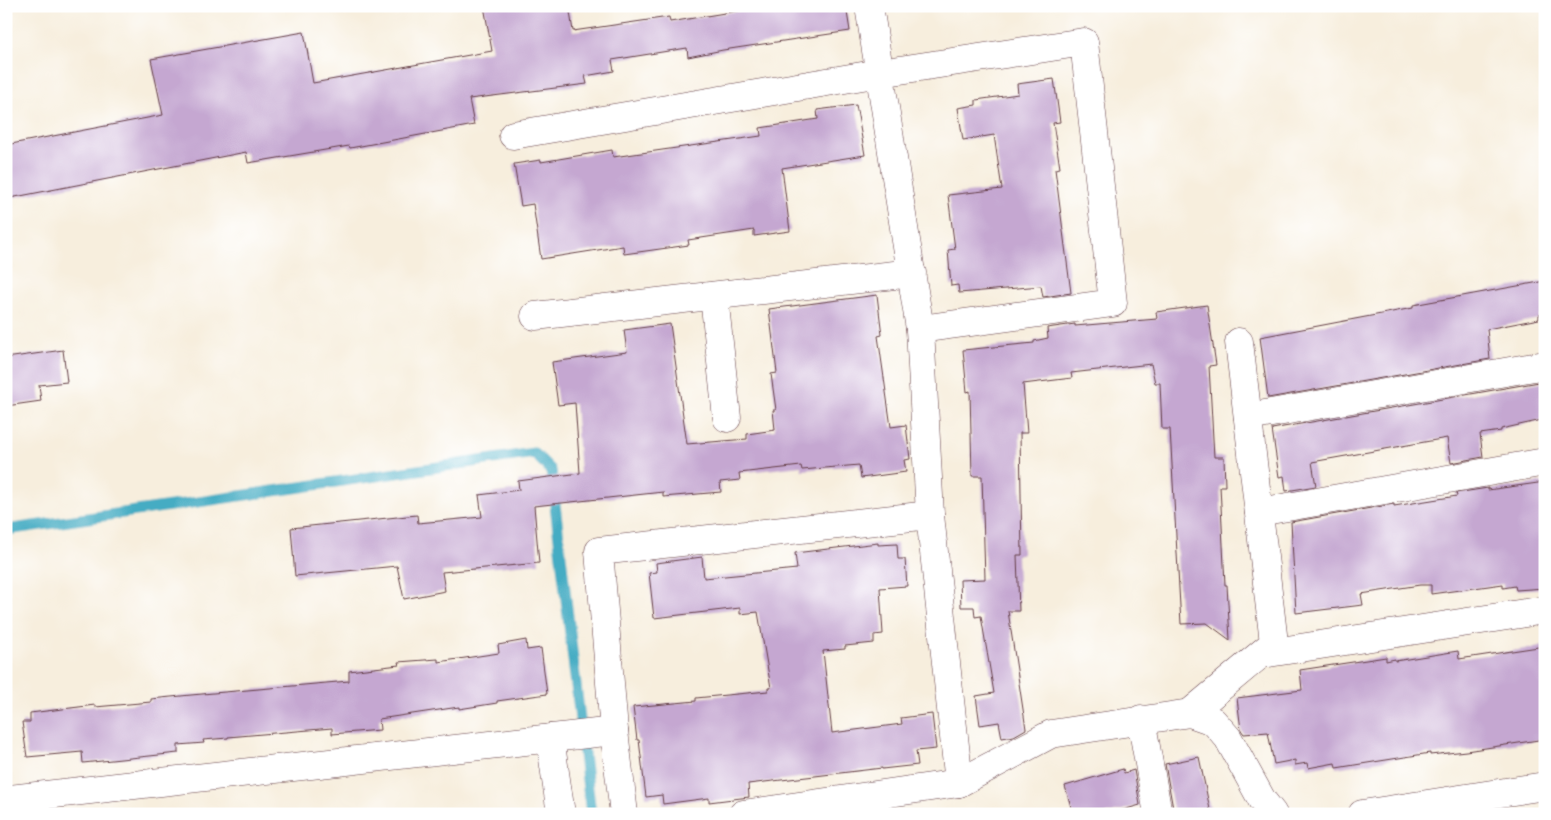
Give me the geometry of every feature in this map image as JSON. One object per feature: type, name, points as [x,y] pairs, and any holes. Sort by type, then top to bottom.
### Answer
[{"type":"street","points":[[869,6],[920,329],[930,515],[959,783]]},
{"type":"street","points":[[513,135],[880,73],[1084,42],[1113,303],[920,329]]},
{"type":"street","points":[[535,316],[912,273]]},
{"type":"street","points":[[714,296],[727,418]]},
{"type":"street","points":[[1190,713],[1274,643],[1239,342]]},
{"type":"street","points":[[1248,417],[1545,365]]},
{"type":"street","points":[[1259,512],[1545,462]]},
{"type":"street","points":[[624,814],[614,731],[599,551],[930,515]]},
{"type":"street","points":[[1262,654],[1545,610]]},
{"type":"street","points":[[743,814],[959,783],[1051,734],[1190,713],[1213,721],[1228,738],[1262,800],[1273,814]]},
{"type":"street","points":[[1141,719],[1158,814]]},
{"type":"street","points":[[10,796],[614,731]]},
{"type":"street","points":[[550,738],[561,814]]},
{"type":"street","points":[[1380,813],[1545,786]]},
{"type":"building","points":[[484,6],[569,6],[573,31],[669,17],[670,22],[743,10],[743,6],[846,6],[850,31],[688,57],[687,48],[612,60],[614,71],[585,76],[587,84],[469,99],[474,125],[350,148],[349,146],[248,163],[246,152],[10,198],[6,179],[6,145],[163,115],[151,59],[304,32],[313,83],[492,51]]},
{"type":"building","points":[[1054,79],[1060,122],[1053,123],[1060,168],[1055,169],[1071,293],[1043,297],[1041,286],[959,293],[958,285],[951,286],[948,250],[955,249],[948,195],[1002,189],[994,135],[963,140],[958,108],[976,105],[976,100],[1018,94],[1017,84]]},
{"type":"building","points":[[856,105],[865,155],[782,168],[790,231],[754,236],[754,230],[688,240],[689,245],[624,254],[623,246],[541,259],[533,204],[521,206],[514,164],[541,160],[541,162],[612,150],[613,157],[761,136],[760,128],[818,119],[817,110]]},
{"type":"building","points":[[1545,281],[1545,314],[1539,315],[1539,319],[1487,329],[1490,359],[1268,398],[1260,337],[1413,308],[1413,305]]},
{"type":"building","points":[[877,295],[882,335],[878,336],[891,427],[906,425],[910,459],[904,460],[906,472],[861,478],[859,465],[802,470],[801,466],[739,473],[740,480],[720,482],[721,492],[663,497],[663,492],[534,506],[539,563],[442,572],[445,591],[404,599],[397,566],[295,576],[291,528],[417,515],[418,523],[482,517],[479,495],[519,490],[518,481],[580,473],[575,403],[558,405],[552,362],[627,352],[624,330],[670,324],[687,444],[747,439],[747,434],[775,430],[773,410],[776,410],[771,374],[777,373],[769,309]]},
{"type":"building","points":[[1207,305],[1216,365],[1209,366],[1214,457],[1224,457],[1225,486],[1220,486],[1230,640],[1207,623],[1181,624],[1170,429],[1162,429],[1160,383],[1155,383],[1151,364],[1071,373],[1072,378],[1023,384],[1027,433],[1020,433],[1022,555],[1017,555],[1019,611],[1008,611],[1026,729],[1014,736],[1002,738],[999,722],[980,725],[976,696],[994,693],[981,616],[975,617],[974,607],[961,607],[960,580],[985,579],[982,476],[972,476],[970,391],[967,392],[963,350],[1034,343],[1034,341],[1048,338],[1047,328],[1075,324],[1075,326],[1157,319],[1156,312]]},
{"type":"building","points":[[63,350],[67,382],[39,385],[41,401],[6,406],[6,358]]},
{"type":"building","points":[[1545,381],[1545,411],[1541,411],[1542,420],[1501,429],[1501,431],[1480,434],[1483,457],[1451,463],[1447,438],[1312,462],[1316,486],[1286,491],[1284,476],[1279,477],[1272,429]]},
{"type":"building","points":[[1545,482],[1545,588],[1516,590],[1515,586],[1503,588],[1503,584],[1431,594],[1431,585],[1420,585],[1361,594],[1363,605],[1296,613],[1291,522],[1394,504],[1394,506],[1457,496],[1456,493]]},
{"type":"building","points":[[878,543],[878,545],[897,544],[898,559],[905,559],[907,586],[880,588],[883,634],[874,635],[874,643],[845,646],[845,649],[823,651],[832,733],[902,724],[901,718],[932,714],[936,749],[916,751],[918,765],[748,784],[749,797],[709,802],[709,798],[663,804],[662,795],[646,797],[633,707],[696,701],[696,698],[768,691],[768,688],[771,688],[758,612],[740,614],[740,608],[654,618],[649,573],[657,572],[656,563],[702,557],[704,578],[797,569],[795,553]]},
{"type":"building","points":[[526,640],[527,650],[541,648],[547,694],[497,701],[497,703],[459,709],[459,707],[379,719],[380,730],[332,734],[332,728],[228,737],[203,740],[204,743],[178,745],[178,753],[83,763],[82,752],[27,757],[22,722],[30,722],[30,713],[95,705],[95,707],[151,702],[151,699],[349,681],[349,671],[399,665],[398,662],[438,659],[438,662],[499,653],[498,645]]},
{"type":"building","points":[[1545,646],[1545,739],[1466,751],[1430,755],[1430,753],[1336,768],[1335,763],[1308,768],[1307,763],[1295,765],[1295,760],[1274,764],[1268,732],[1244,734],[1241,730],[1237,698],[1302,690],[1300,670],[1386,657],[1386,661],[1395,659],[1395,661],[1458,651],[1459,659]]},
{"type":"building","points":[[1199,757],[1211,814],[1174,814],[1165,764]]},
{"type":"building","points":[[1123,769],[1124,773],[1134,770],[1140,805],[1109,814],[1073,814],[1065,786]]},
{"type":"waterway","points":[[6,530],[534,453],[551,470],[591,814]]}]
